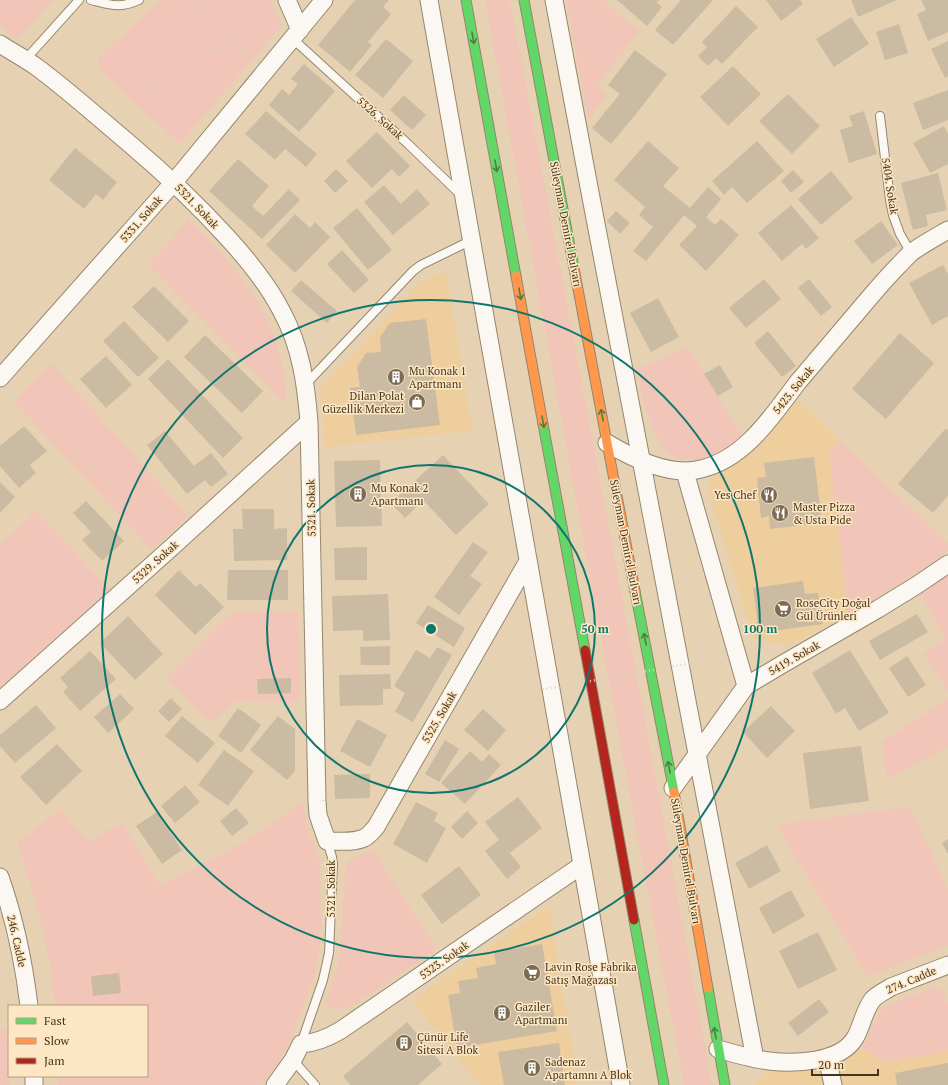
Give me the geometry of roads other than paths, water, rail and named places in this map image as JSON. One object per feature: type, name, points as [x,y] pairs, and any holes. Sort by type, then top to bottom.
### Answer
[{"type":"highway","points":[[466,0],[664,1085]]},
{"type":"highway","name":"Süleyman Demirel Bulvarı","points":[[524,0],[673,788],[725,1085]]},
{"type":"street","points":[[287,0],[297,35]]},
{"type":"street","name":"5331. Sokak","points":[[3,385],[297,35],[324,0]]},
{"type":"street","points":[[429,0],[621,1085]]},
{"type":"street","points":[[554,0],[755,1059]]},
{"type":"street","name":"5321. Sokak","points":[[0,44],[36,67],[70,93],[174,182],[239,250],[253,267],[283,312],[302,362],[306,384],[309,422],[317,801],[318,815],[327,841]]},
{"type":"street","name":"5423. Sokak","points":[[607,443],[624,453],[641,460],[685,472],[700,470],[716,465],[735,453],[763,427],[885,279],[911,253],[948,230]]},
{"type":"street","name":"5329. Sokak","points":[[0,701],[309,422]]},
{"type":"street","points":[[685,472],[746,686]]},
{"type":"street","name":"5325. Sokak","points":[[327,841],[358,840],[365,838],[376,827],[528,561]]},
{"type":"street","name":"5419. Sokak","points":[[673,788],[746,686],[781,664],[884,605],[948,564]]},
{"type":"street","name":"5323. Sokak","points":[[301,1044],[320,1041],[342,1030],[582,865]]},
{"type":"street","name":"246. Cadde","points":[[0,877],[21,956],[29,1005]]},
{"type":"street","name":"274. Cadde","points":[[718,1049],[755,1059],[775,1062],[814,1060],[827,1057],[840,1052],[854,1039],[869,1005],[874,998],[882,992],[891,987],[947,969]]},
{"type":"street","name":"5321. Sokak","points":[[275,1085],[293,1060],[301,1044]]},
{"type":"street","points":[[827,1057],[833,1085]]},
{"type":"lane","points":[[25,60],[79,0]]},
{"type":"lane","points":[[92,0],[114,6],[122,6],[139,0]]},
{"type":"lane","name":"5326. Sokak","points":[[297,35],[464,198]]},
{"type":"lane","name":"5404. Sokak","points":[[880,116],[893,215],[900,234],[911,253]]},
{"type":"lane","points":[[306,384],[413,271],[421,265],[472,240]]},
{"type":"lane","name":"5321. Sokak","points":[[301,1044],[323,980],[329,953],[333,864],[327,841]]},
{"type":"lane","points":[[293,1060],[315,1085]]},
{"type":"place","name":"Mu Konak 1 Apartmanı","points":[[396,377]]},
{"type":"place","name":"Dilan Polat Güzellik Merkezi","points":[[417,402]]},
{"type":"place","name":"Mu Konak 2 Apartmanı","points":[[358,494]]},
{"type":"place","name":"Yes Chef","points":[[769,495]]},
{"type":"place","name":"Master Pizza & Usta Pide","points":[[780,513]]},
{"type":"place","name":"RoseCity Doğal Gül Ürünleri","points":[[783,609]]},
{"type":"place","name":"Lavin Rose Fabrika Satış Mağazası","points":[[532,973]]},
{"type":"place","name":"Gaziler Apartmanı","points":[[502,1013]]},
{"type":"place","name":"Çünür Life Sitesi A Blok","points":[[404,1043]]},
{"type":"place","name":"Sadenaz Apartamnı A Blok","points":[[532,1068]]}]
